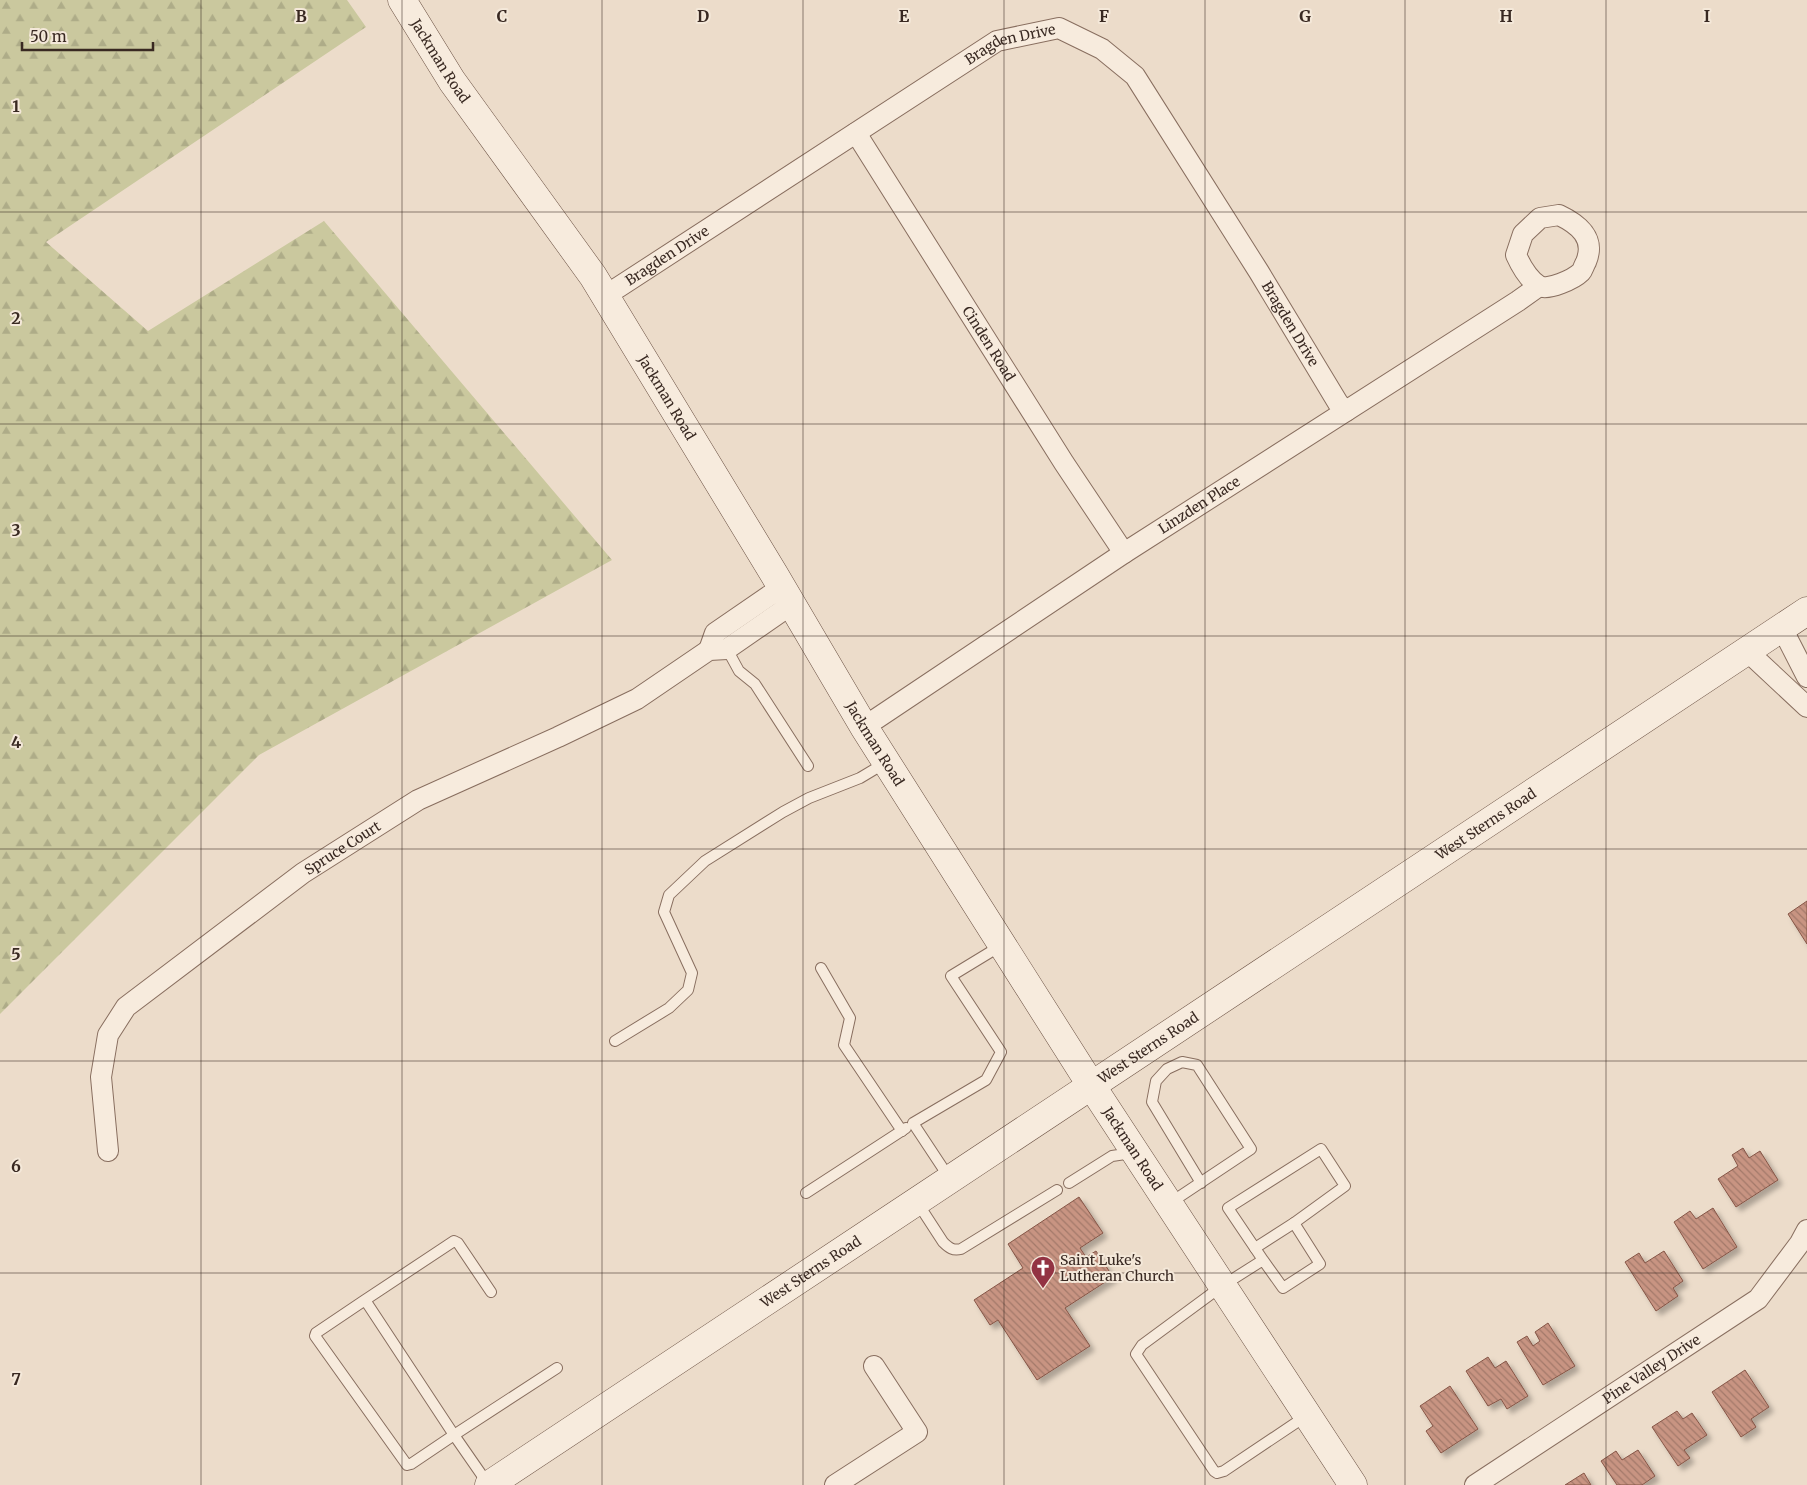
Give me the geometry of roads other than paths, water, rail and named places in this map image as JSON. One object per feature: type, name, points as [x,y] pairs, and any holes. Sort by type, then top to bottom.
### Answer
[{"type":"street","name":"Jackman Road","points":[[402,0],[452,81],[593,276],[864,727],[1091,1085],[1352,1485]]},
{"type":"street","name":"Bragden Drive","points":[[605,296],[997,41],[1059,28],[1102,49],[1135,76],[1259,272],[1338,403],[1346,411]]},
{"type":"street","name":"Cinden Road","points":[[856,133],[1064,463],[1124,553]]},
{"type":"street","name":"Linzden Place","points":[[864,727],[1124,553],[1539,286]]},
{"type":"street","name":"Spruce Court","points":[[108,1150],[101,1077],[108,1035],[126,1007],[303,873],[418,800],[637,699],[718,649],[715,633],[787,596]]},
{"type":"street","name":"West Sterns Road","points":[[489,1485],[1807,611]]},
{"type":"street","points":[[1782,628],[1807,677]]},
{"type":"street","points":[[1747,651],[1807,707]]},
{"type":"street","name":"Pine Valley Drive","points":[[1475,1485],[1758,1299],[1800,1243],[1807,1230]]},
{"type":"street","points":[[835,1485],[917,1432],[874,1366]]},
{"type":"lane","points":[[718,649],[755,684],[808,766]]},
{"type":"lane","points":[[615,1041],[669,1008],[688,990],[692,973],[664,912],[670,895],[705,860],[783,812],[809,798],[860,778],[886,762]]},
{"type":"lane","points":[[806,1193],[913,1123],[986,1080],[1000,1052],[951,976],[1002,945]]},
{"type":"lane","points":[[821,968],[850,1018],[844,1045],[902,1131]]},
{"type":"lane","points":[[1169,1203],[1201,1183],[1251,1149],[1197,1065],[1182,1062],[1167,1069],[1156,1081],[1152,1102],[1201,1183]]},
{"type":"lane","points":[[913,1123],[950,1179]]},
{"type":"lane","points":[[1255,1248],[1294,1223],[1345,1186],[1321,1149],[1228,1208],[1263,1260],[1283,1288],[1320,1264],[1294,1223]]},
{"type":"lane","points":[[1069,1183],[1112,1156],[1135,1152]]},
{"type":"lane","points":[[916,1201],[948,1248],[961,1250],[1057,1190]]},
{"type":"lane","points":[[491,1292],[458,1243],[454,1242],[316,1333],[315,1336],[407,1465],[557,1368]]},
{"type":"lane","points":[[1263,1260],[1222,1286],[1142,1345],[1137,1350],[1137,1358],[1214,1471],[1224,1471],[1307,1416]]},
{"type":"lane","points":[[365,1300],[489,1485]]},
{"type":"place","name":"Saint Luke's Lutheran Church","points":[[1043,1289]]}]
